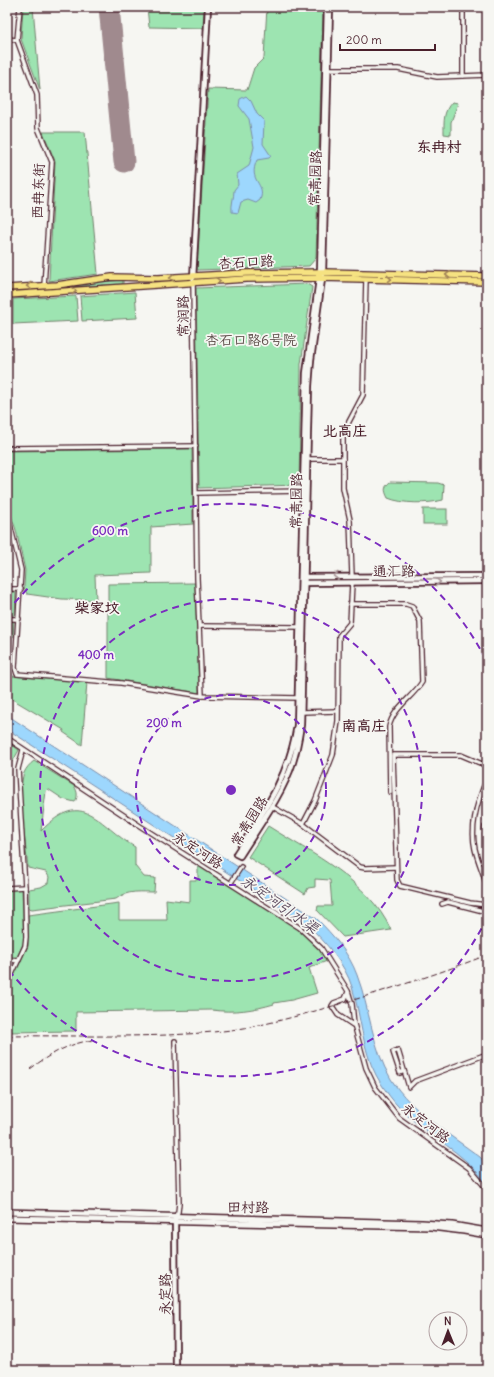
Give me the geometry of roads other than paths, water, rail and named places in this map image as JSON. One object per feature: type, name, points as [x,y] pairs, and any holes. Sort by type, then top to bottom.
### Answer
[{"type":"main road","name":"杏石口路","points":[[7,295],[246,273],[487,276]]},
{"type":"main road","name":"杏石口路","points":[[321,275],[366,279],[487,282]]},
{"type":"main road","name":"杏石口路","points":[[7,288],[44,286],[112,278],[193,279]]},
{"type":"main road","name":"田村路","points":[[7,1212],[174,1220],[431,1227],[487,1235]]},
{"type":"main road","name":"田村路","points":[[7,1218],[422,1223],[452,1225],[487,1231]]},
{"type":"street","name":"西冉东街","points":[[20,7],[17,40],[37,95],[38,128],[52,162],[44,286]]},
{"type":"street","name":"常润路","points":[[202,696],[197,578],[193,279],[208,7]]},
{"type":"street","name":"常青园路","points":[[303,577],[310,360],[321,275],[329,7]]},
{"type":"street","points":[[463,7],[463,76]]},
{"type":"street","points":[[7,39],[17,40]]},
{"type":"street","points":[[327,69],[398,69],[437,77],[487,75]]},
{"type":"street","name":"常青园路","points":[[302,627],[295,740],[287,768],[265,809],[236,854],[240,856],[271,806],[293,762],[298,741],[302,712],[303,491],[306,363],[321,275]]},
{"type":"street","points":[[352,576],[350,520],[343,488],[343,433],[363,396],[366,279]]},
{"type":"street","points":[[7,448],[196,446]]},
{"type":"street","points":[[307,459],[343,459]]},
{"type":"street","points":[[196,493],[303,491]]},
{"type":"street","points":[[7,512],[21,570],[15,668],[17,674],[121,683],[202,696],[298,698]]},
{"type":"street","name":"通汇路","points":[[303,577],[487,576]]},
{"type":"street","name":"通汇路","points":[[303,583],[487,581]]},
{"type":"street","points":[[303,824],[316,802],[333,755],[338,721],[337,712],[340,636],[350,623],[352,582]]},
{"type":"street","points":[[7,589],[20,589]]},
{"type":"street","points":[[350,604],[406,604],[412,606],[420,620],[422,682],[391,716],[389,727],[390,792]]},
{"type":"street","points":[[7,619],[19,619]]},
{"type":"street","points":[[200,626],[302,627]]},
{"type":"street","points":[[302,712],[337,712]]},
{"type":"street","name":"永定河路","points":[[7,738],[23,750],[300,928],[321,948],[348,991],[352,1004],[355,1028],[366,1068],[374,1087],[399,1118],[470,1168],[487,1189]]},
{"type":"street","points":[[7,985],[25,946],[26,937],[25,887],[18,769],[23,750]]},
{"type":"street","points":[[487,766],[461,755],[394,755],[396,866],[397,880],[400,886],[470,903],[487,905]]},
{"type":"street","points":[[487,779],[476,810],[474,830],[474,848],[487,888]]},
{"type":"street","points":[[271,806],[303,824],[360,867],[396,866]]},
{"type":"street","points":[[232,881],[242,867]]},
{"type":"street","points":[[7,888],[25,887]]},
{"type":"street","points":[[442,904],[448,902],[487,912]]},
{"type":"street","points":[[7,961],[19,960]]},
{"type":"street","points":[[348,991],[345,999],[334,1002],[332,1006],[338,1014],[352,1023],[355,1028]]},
{"type":"street","points":[[174,1220],[178,1212],[179,1203],[176,1041]]},
{"type":"street","points":[[404,1072],[400,1073],[393,1052],[398,1050],[409,1087],[414,1081],[487,1054]]},
{"type":"street","name":"永定路","points":[[174,1220],[176,1370]]},
{"type":"water","points":[[246,96],[251,101],[257,114],[264,121],[263,144],[271,156],[269,158],[257,160],[255,167],[255,178],[261,190],[260,200],[256,203],[248,200],[241,202],[238,213],[232,212],[234,190],[238,185],[237,174],[249,166],[254,147],[249,119],[239,106],[240,99]]},
{"type":"water","name":"永定河引水渠","points":[[7,715],[317,919],[340,945],[354,967],[375,1041],[391,1079],[409,1102],[420,1112],[480,1157],[487,1165],[487,1185],[473,1167],[456,1152],[406,1115],[385,1089],[371,1065],[349,978],[334,954],[309,926],[7,729]]},
{"type":"railway","points":[[487,798],[482,830],[487,856]]},
{"type":"railway","points":[[7,1036],[148,1036],[204,1033],[245,1028],[286,1019],[340,1004],[414,981],[487,955]]},
{"type":"railway","points":[[30,1069],[60,1050],[85,1041],[94,1040]]},
{"type":"district","name":"东冉村","points":[[439,146]]},
{"type":"district","name":"北高庄","points":[[345,430]]},
{"type":"district","name":"柴家坟","points":[[97,607]]},
{"type":"district","name":"南高庄","points":[[364,725]]},
{"type":"park label","name":"杏石口路6号院","points":[[251,340]]}]
